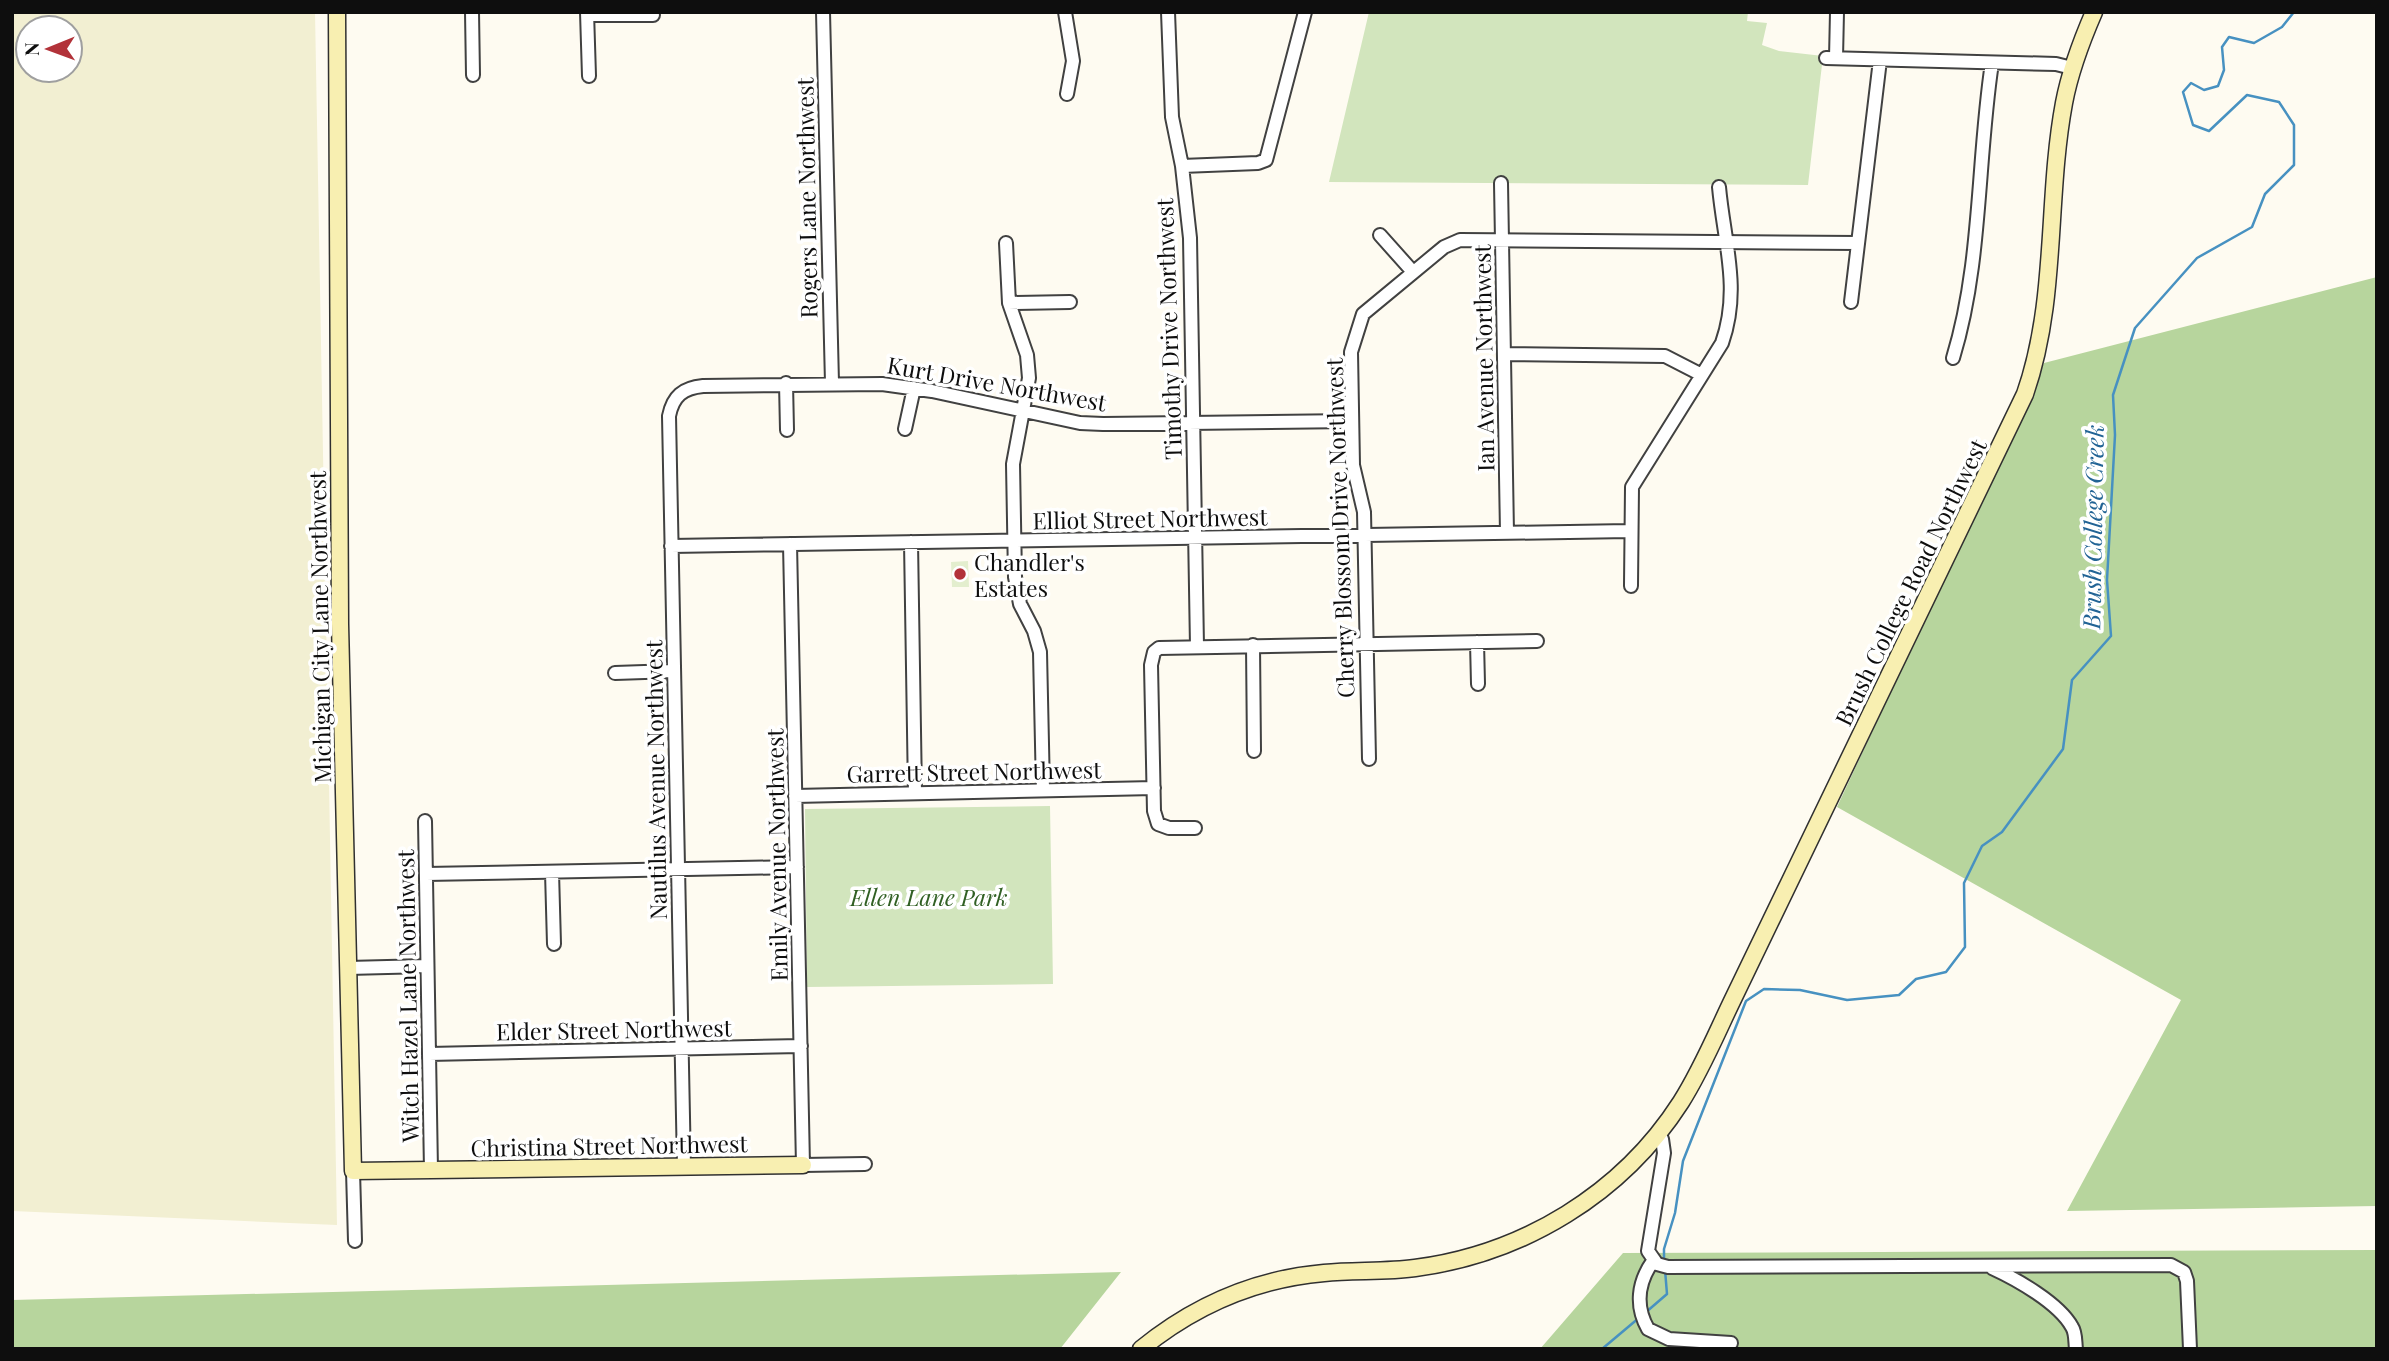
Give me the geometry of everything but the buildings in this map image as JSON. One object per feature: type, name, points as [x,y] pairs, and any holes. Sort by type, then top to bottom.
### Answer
[{"type":"street","name":"Michigan City Lane Northwest","points":[[337,12],[340,610],[355,1241]]},
{"type":"street","points":[[472,12],[473,75]]},
{"type":"street","name":"Rogers Lane Northwest","points":[[822,12],[832,383]]},
{"type":"street","points":[[1065,12],[1073,61],[1067,94]]},
{"type":"street","name":"Timothy Drive Northwest","points":[[1168,12],[1172,117],[1182,166],[1190,238],[1197,646]]},
{"type":"street","points":[[1182,166],[1258,163],[1266,160],[1305,12]]},
{"type":"street","points":[[1837,12],[1831,58],[2056,64],[2072,68]]},
{"type":"street","name":"Brush College Road Northwest","points":[[1141,1349],[1189,1314],[1266,1282],[1325,1273],[1444,1264],[1509,1244],[1582,1205],[1618,1177],[1657,1135],[1681,1101],[1702,1062],[2025,394],[2040,340],[2048,286],[2060,135],[2072,68],[2094,12]]},
{"type":"street","points":[[589,76],[587,14],[653,15]]},
{"type":"street","points":[[1851,302],[1880,60]]},
{"type":"street","points":[[1954,358],[1971,279],[1984,113],[1992,63]]},
{"type":"street","name":"Ian Avenue Northwest","points":[[1501,183],[1507,533]]},
{"type":"street","points":[[1631,586],[1629,531],[1632,487],[1722,343],[1733,306],[1720,187]]},
{"type":"street","points":[[1380,235],[1413,272]]},
{"type":"street","name":"Cherry Blossom Drive Northwest","points":[[1368,760],[1364,512],[1353,465],[1351,352],[1355,332],[1363,314],[1444,247],[1460,240],[1858,243]]},
{"type":"street","points":[[1006,243],[1009,303],[1027,355],[1029,378],[1013,464],[1014,541],[1016,592],[1034,631],[1040,652],[1043,790]]},
{"type":"street","points":[[1009,303],[1070,302]]},
{"type":"street","points":[[1505,354],[1665,356],[1702,376]]},
{"type":"street","points":[[786,383],[787,430]]},
{"type":"street","name":"Kurt Drive Northwest","points":[[678,394],[689,387],[832,383],[914,388],[1091,424],[1352,421]]},
{"type":"street","points":[[905,429],[914,388]]},
{"type":"street","name":"Nautilus Avenue Northwest","points":[[678,394],[669,416],[684,1167]]},
{"type":"street","name":"Elliot Street Northwest","points":[[671,546],[1629,531]]},
{"type":"street","points":[[911,542],[915,793]]},
{"type":"street","name":"Emily Avenue Northwest","points":[[790,544],[803,1165]]},
{"type":"street","points":[[1195,828],[1169,828],[1158,824],[1154,788],[1154,652],[1165,646],[1537,641]]},
{"type":"street","points":[[1477,642],[1478,684]]},
{"type":"street","points":[[1253,645],[1254,751]]},
{"type":"street","points":[[615,673],[674,671]]},
{"type":"street","name":"Garrett Street Northwest","points":[[795,796],[1154,788]]},
{"type":"street","name":"Witch Hazel Lane Northwest","points":[[425,821],[430,1170]]},
{"type":"street","points":[[426,874],[797,867]]},
{"type":"street","points":[[552,872],[554,944]]},
{"type":"street","points":[[348,968],[428,966]]},
{"type":"street","name":"Elder Street Northwest","points":[[429,1054],[801,1046]]},
{"type":"street","points":[[1653,1261],[1648,1245],[1664,1153],[1661,1139],[1657,1135]]},
{"type":"street","name":"Christina Street Northwest","points":[[353,1171],[865,1164]]},
{"type":"street","points":[[1653,1261],[1668,1267],[2178,1267],[2188,1281],[2190,1349]]},
{"type":"street","points":[[1653,1261],[1646,1271],[1640,1292],[1642,1315],[1648,1329],[1669,1339],[1731,1343]]},
{"type":"street","points":[[1988,1266],[2017,1280],[2057,1310],[2074,1330],[2076,1349]]},
{"type":"shaded area","points":[[12,12],[315,12],[337,1225],[12,1211]]},
{"type":"green space","points":[[1369,12],[1748,12],[1747,21],[1767,23],[1762,45],[1779,51],[1823,56],[1808,185],[1329,182]]},
{"type":"green space","points":[[2377,277],[2377,1206],[2067,1211],[2181,1000],[1837,807],[2044,363]]},
{"type":"green space","name":"Chandler's Estates","points":[[968,561],[969,587],[952,587],[951,562]]},
{"type":"green space","name":"Ellen Lane Park","points":[[1050,806],[1053,984],[807,987],[805,809]]},
{"type":"green space","points":[[2377,1250],[2377,1349],[1540,1349],[1623,1253]]},
{"type":"green space","points":[[1121,1272],[1060,1349],[12,1349],[12,1300]]},
{"type":"waterway","name":"Brush College Creek","points":[[1664,1260],[1683,1161],[1746,1001],[1764,989],[1800,990],[1847,1000],[1899,995],[1916,979],[1946,972],[1965,947],[1964,883],[1982,846],[2002,832],[2063,749],[2072,680],[2111,636],[2107,580],[2115,435],[2113,395],[2135,328],[2197,258],[2252,227],[2265,194],[2294,165],[2294,125],[2279,102],[2247,95],[2209,131],[2193,125],[2183,92],[2191,83],[2204,90],[2218,86],[2224,70],[2222,47],[2229,37],[2254,43],[2282,27],[2294,12]]},
{"type":"waterway","name":"Brush College Creek","points":[[1645,1313],[1667,1294],[1665,1270]]},
{"type":"waterway","name":"Brush College Creek","points":[[1602,1349],[1640,1317]]},
{"type":"place","name":"Chandler's Estates","points":[[960,574]]}]
